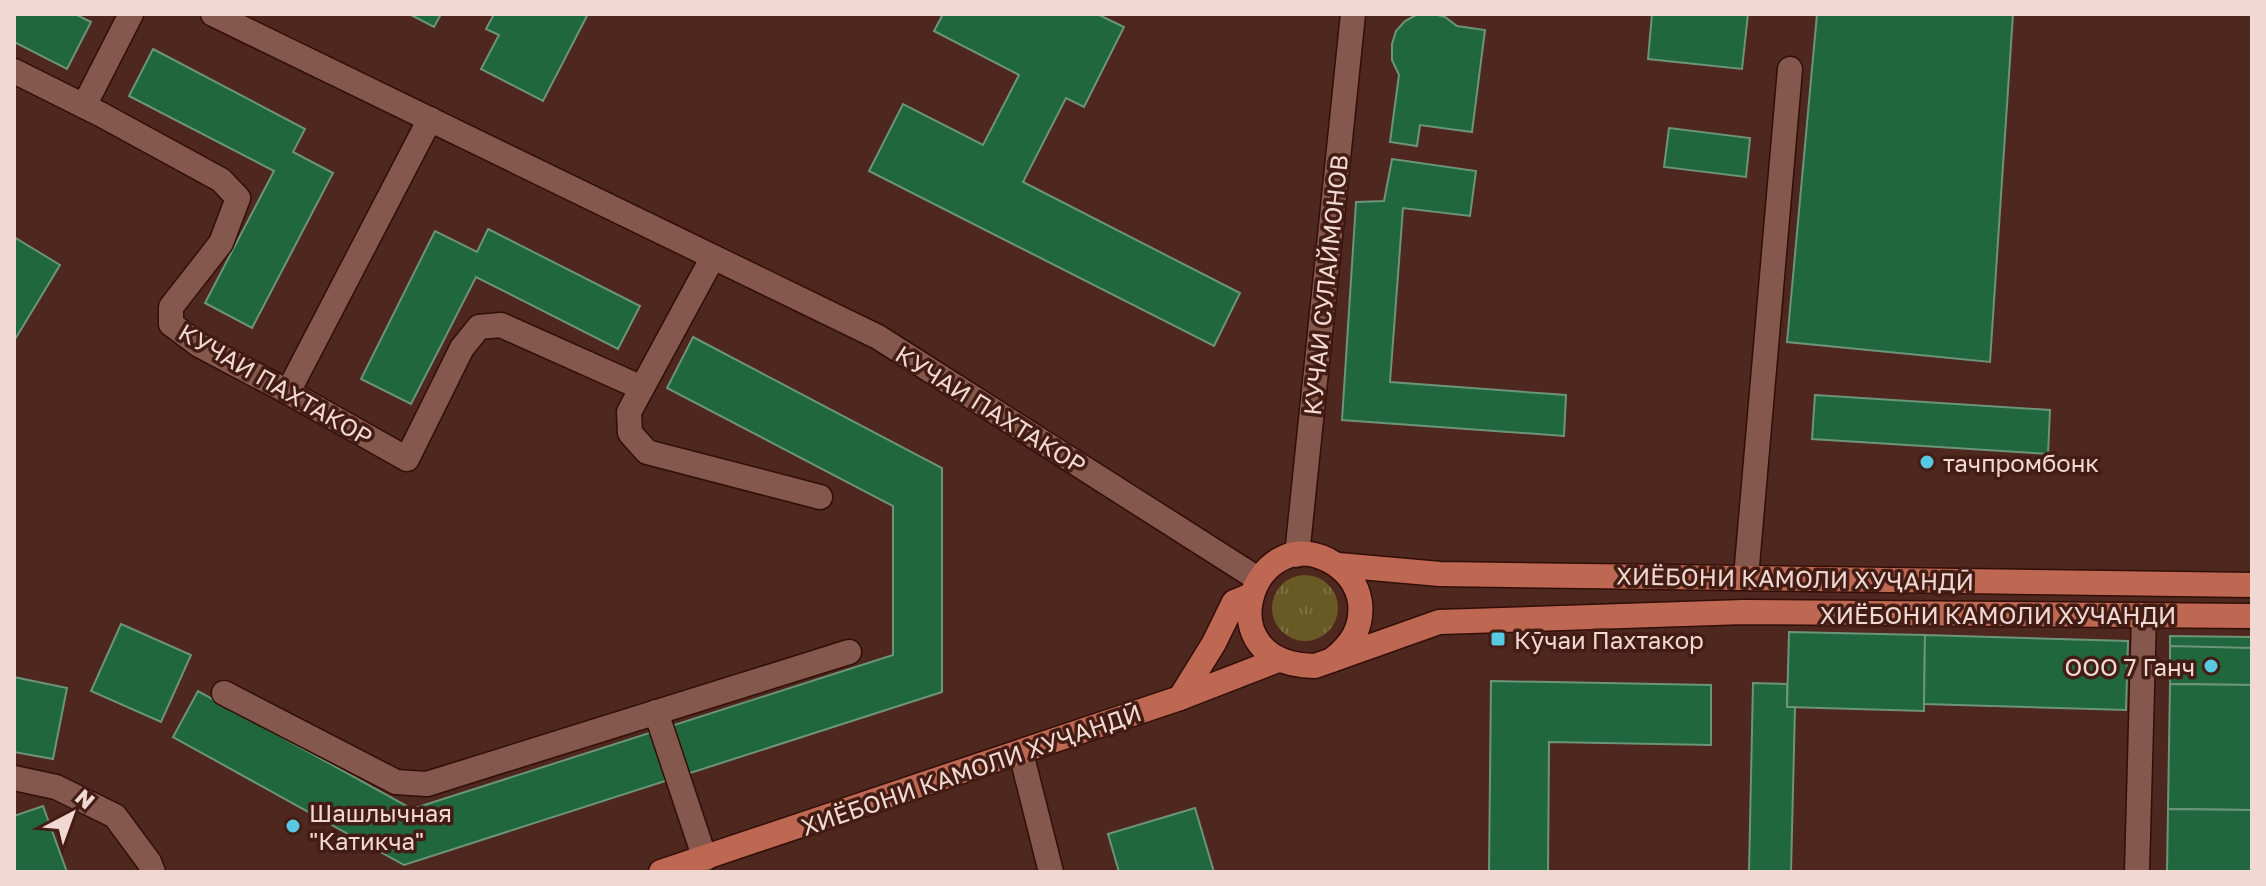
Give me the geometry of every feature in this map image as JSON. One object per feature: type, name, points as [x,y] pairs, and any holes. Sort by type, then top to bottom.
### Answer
[{"type":"main road","points":[[1180,698],[1214,643],[1234,602],[1254,587],[1270,566],[1286,557],[1322,557],[1338,565],[1351,578],[1359,594],[1361,613],[1357,632],[1347,648],[1332,660],[1315,666],[1296,666],[1278,660],[1263,648],[1253,632],[1248,613],[1254,587]]},
{"type":"main road","name":"ХИЁБОНИ КАМОЛИ ХУҶАНДӢ","points":[[1338,565],[1440,574],[2252,585]]},
{"type":"main road","name":"ХИЁБОНИ КАМОЛИ ХУЧАНДИ","points":[[1332,660],[1439,622],[1744,612],[2252,616]]},
{"type":"main road","name":"ХИЁБОНИ КАМОЛИ ХУҶАНДӢ","points":[[661,872],[1021,753],[1278,660]]},
{"type":"street","points":[[84,106],[131,14]]},
{"type":"street","name":"КУЧАИ ПАХТАКОР","points":[[213,14],[878,337],[1254,587]]},
{"type":"street","name":"КУЧАИ СУЛАЙМОНОВ","points":[[1297,555],[1353,14]]},
{"type":"street","points":[[1746,577],[1790,69]]},
{"type":"street","name":"КУЧАИ ПАХТАКОР","points":[[14,71],[221,180],[238,198],[221,243],[171,307],[171,324],[199,345],[407,459],[462,348],[479,327],[501,325],[642,388]]},
{"type":"street","points":[[288,392],[430,119]]},
{"type":"street","points":[[713,257],[629,412],[630,433],[647,452],[820,497]]},
{"type":"street","points":[[2137,872],[2144,615]]},
{"type":"street","points":[[224,693],[396,782],[427,784],[849,652]]},
{"type":"street","points":[[656,712],[705,859]]},
{"type":"street","points":[[1021,753],[1051,872]]},
{"type":"street","points":[[14,778],[56,787],[115,816],[153,872]]},
{"type":"green space","points":[[1305,575],[1318,577],[1328,585],[1336,595],[1336,621],[1328,631],[1318,639],[1305,641],[1292,639],[1282,631],[1274,621],[1272,608],[1274,595],[1282,585],[1292,577]]},
{"type":"building","points":[[14,14],[75,14],[91,22],[67,69],[14,42]]},
{"type":"building","points":[[409,14],[441,14],[434,27]]},
{"type":"building","points":[[494,14],[588,14],[543,101],[481,69],[499,35],[486,29]]},
{"type":"building","points":[[943,14],[1097,14],[1124,27],[1084,107],[1066,98],[1023,182],[1240,293],[1214,346],[869,171],[903,104],[983,145],[1019,75],[934,31]]},
{"type":"building","points":[[1652,14],[1748,14],[1742,69],[1648,59]]},
{"type":"building","points":[[1817,14],[2013,14],[1990,362],[1787,342]]},
{"type":"building","points":[[1416,15],[1445,17],[1457,26],[1485,30],[1472,132],[1420,125],[1417,146],[1390,142],[1399,75],[1392,60],[1396,31]]},
{"type":"building","points":[[153,49],[305,129],[293,152],[333,173],[252,328],[205,303],[274,171],[129,96]]},
{"type":"building","points":[[1669,128],[1750,138],[1746,177],[1664,167]]},
{"type":"building","points":[[1392,159],[1476,171],[1470,216],[1403,208],[1390,382],[1566,395],[1564,436],[1342,420],[1356,202],[1384,201]]},
{"type":"building","points":[[488,229],[640,306],[618,349],[476,277],[411,404],[361,379],[435,231],[477,252]]},
{"type":"building","points":[[14,237],[60,265],[14,341]]},
{"type":"building","points":[[693,337],[942,468],[942,692],[404,865],[173,737],[198,691],[412,809],[893,655],[893,506],[667,388]]},
{"type":"building","points":[[1815,395],[2050,410],[2048,454],[1812,439]]},
{"type":"building","points":[[121,624],[191,655],[161,722],[91,691]]},
{"type":"building","points":[[1789,632],[1925,635],[1924,711],[1787,707]]},
{"type":"building","points":[[1925,635],[2128,641],[2126,710],[1924,704]]},
{"type":"building","name":"ООО 7 Ганч","points":[[2170,636],[2252,637],[2252,685],[2170,684]]},
{"type":"building","name":"ООО 7 Ганч","points":[[2170,646],[2252,648],[2252,685],[2170,684]]},
{"type":"building","points":[[14,677],[67,688],[53,759],[14,752]]},
{"type":"building","points":[[1491,681],[1711,685],[1711,745],[1549,742],[1548,872],[1489,872]]},
{"type":"building","points":[[1753,683],[1787,684],[1787,707],[1795,707],[1791,872],[1749,872]]},
{"type":"building","points":[[2170,684],[2252,685],[2252,810],[2168,809]]},
{"type":"building","points":[[43,806],[67,872],[14,872],[14,816]]},
{"type":"building","points":[[1195,808],[1214,872],[1119,872],[1108,834]]},
{"type":"building","points":[[2168,809],[2252,810],[2252,872],[2167,872]]},
{"type":"place","name":"тачпромбонк","points":[[1927,462]]},
{"type":"place","name":"Кӯчаи Пахтакор","points":[[1498,639]]},
{"type":"place","name":"ООО 7 Ганч","points":[[2211,666]]},
{"type":"place","name":"Шашлычная \"Катикча\"","points":[[293,826]]}]
